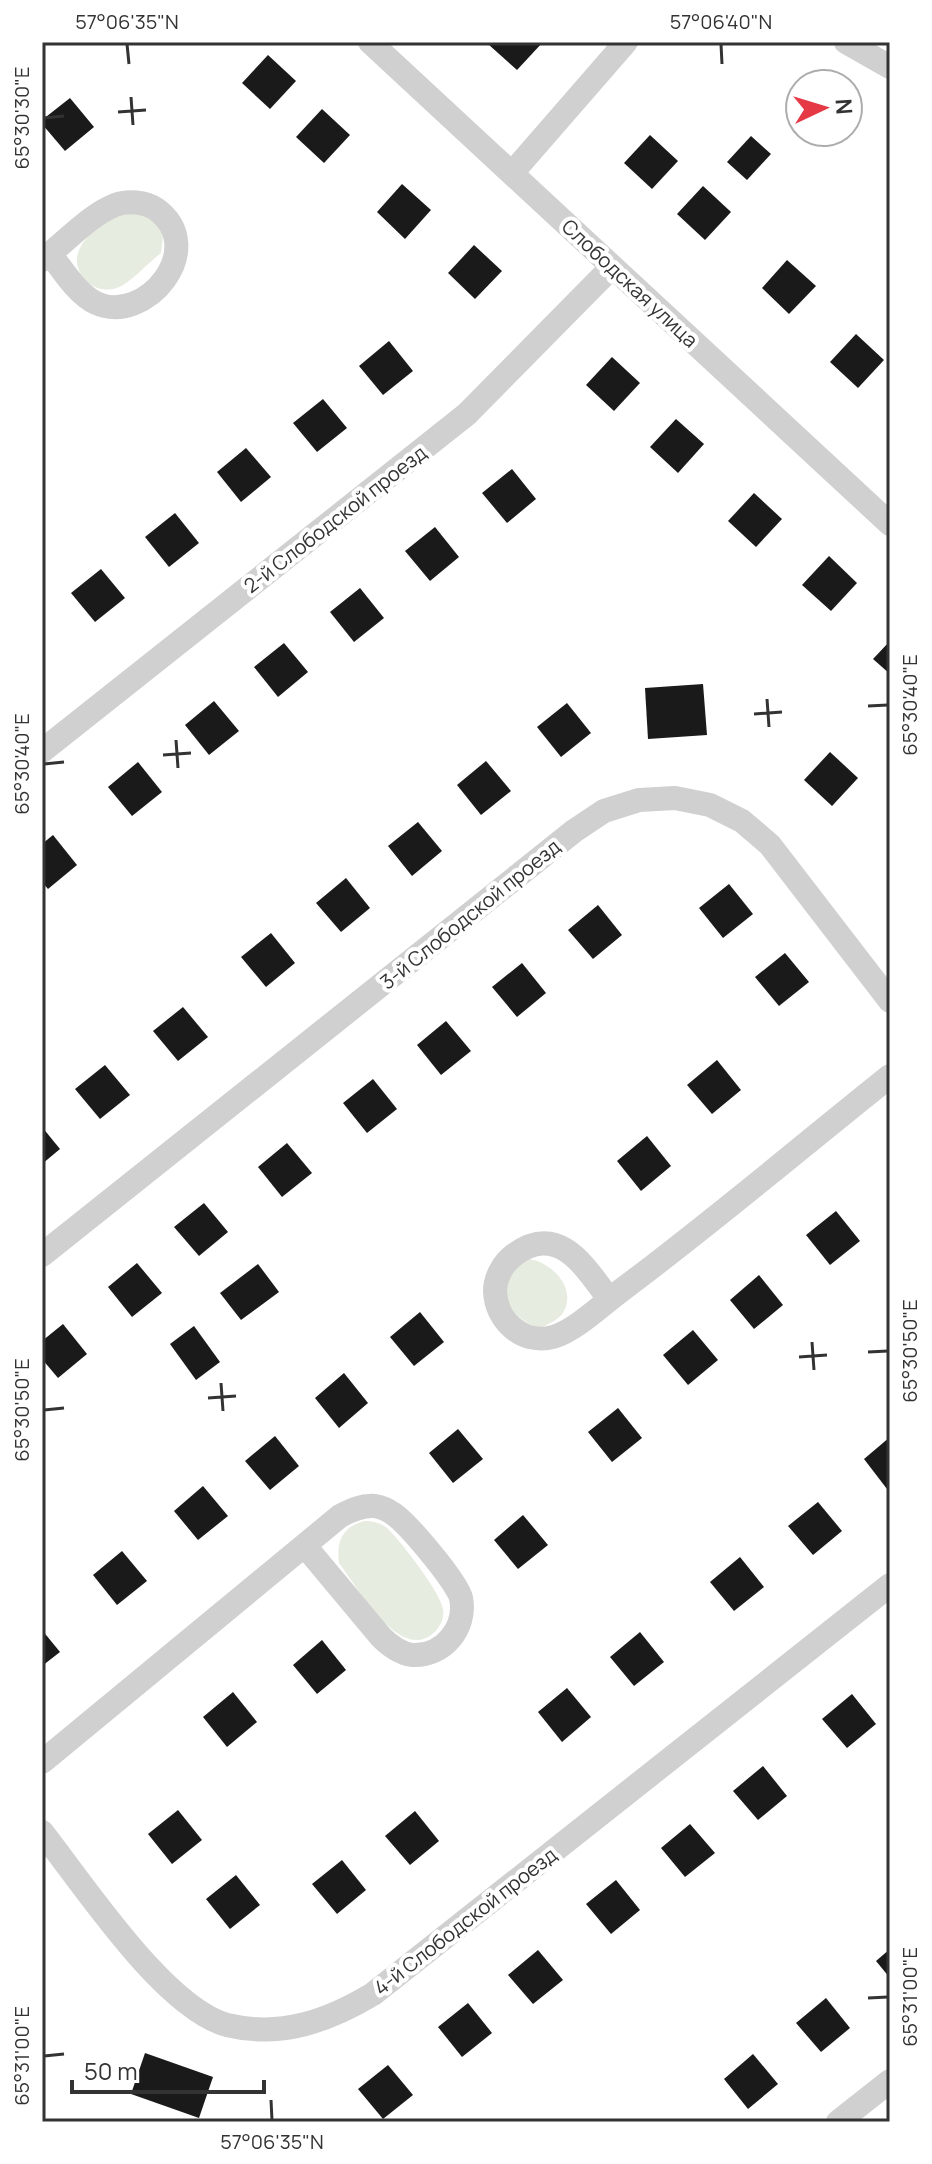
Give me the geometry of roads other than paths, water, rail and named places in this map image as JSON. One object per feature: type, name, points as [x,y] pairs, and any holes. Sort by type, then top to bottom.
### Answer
[{"type":"street","name":"Слободская улица","points":[[370,42],[890,524]]},
{"type":"street","points":[[513,172],[626,42]]},
{"type":"street","points":[[846,42],[890,67]]},
{"type":"street","points":[[136,202],[153,207],[167,218],[175,233],[178,251],[173,269],[162,283],[130,306],[112,308],[94,303],[46,257],[102,213],[118,204],[136,202]]},
{"type":"street","name":"2-й Слободской проезд","points":[[42,751],[467,414],[611,268]]},
{"type":"street","name":"3-й Слободской проезд","points":[[42,1255],[574,831],[604,811],[639,800],[675,798],[710,805],[742,821],[770,845],[890,1001]]},
{"type":"street","points":[[609,1299],[579,1260],[565,1249],[548,1243],[530,1245],[512,1257],[500,1271],[495,1288],[497,1306],[505,1322],[519,1333],[536,1338],[562,1332],[609,1299],[890,1076]]},
{"type":"street","points":[[42,1762],[340,1516],[356,1508],[374,1506],[391,1512],[405,1523],[452,1580],[461,1596],[462,1614],[457,1631],[445,1645],[429,1653],[411,1655],[394,1649],[305,1546]]},
{"type":"street","name":"4-й Слободской проезд","points":[[42,1832],[154,1975],[193,2007],[225,2024],[268,2030],[307,2026],[340,2014],[373,1994],[890,1585]]},
{"type":"street","points":[[838,2122],[890,2081]]}]
